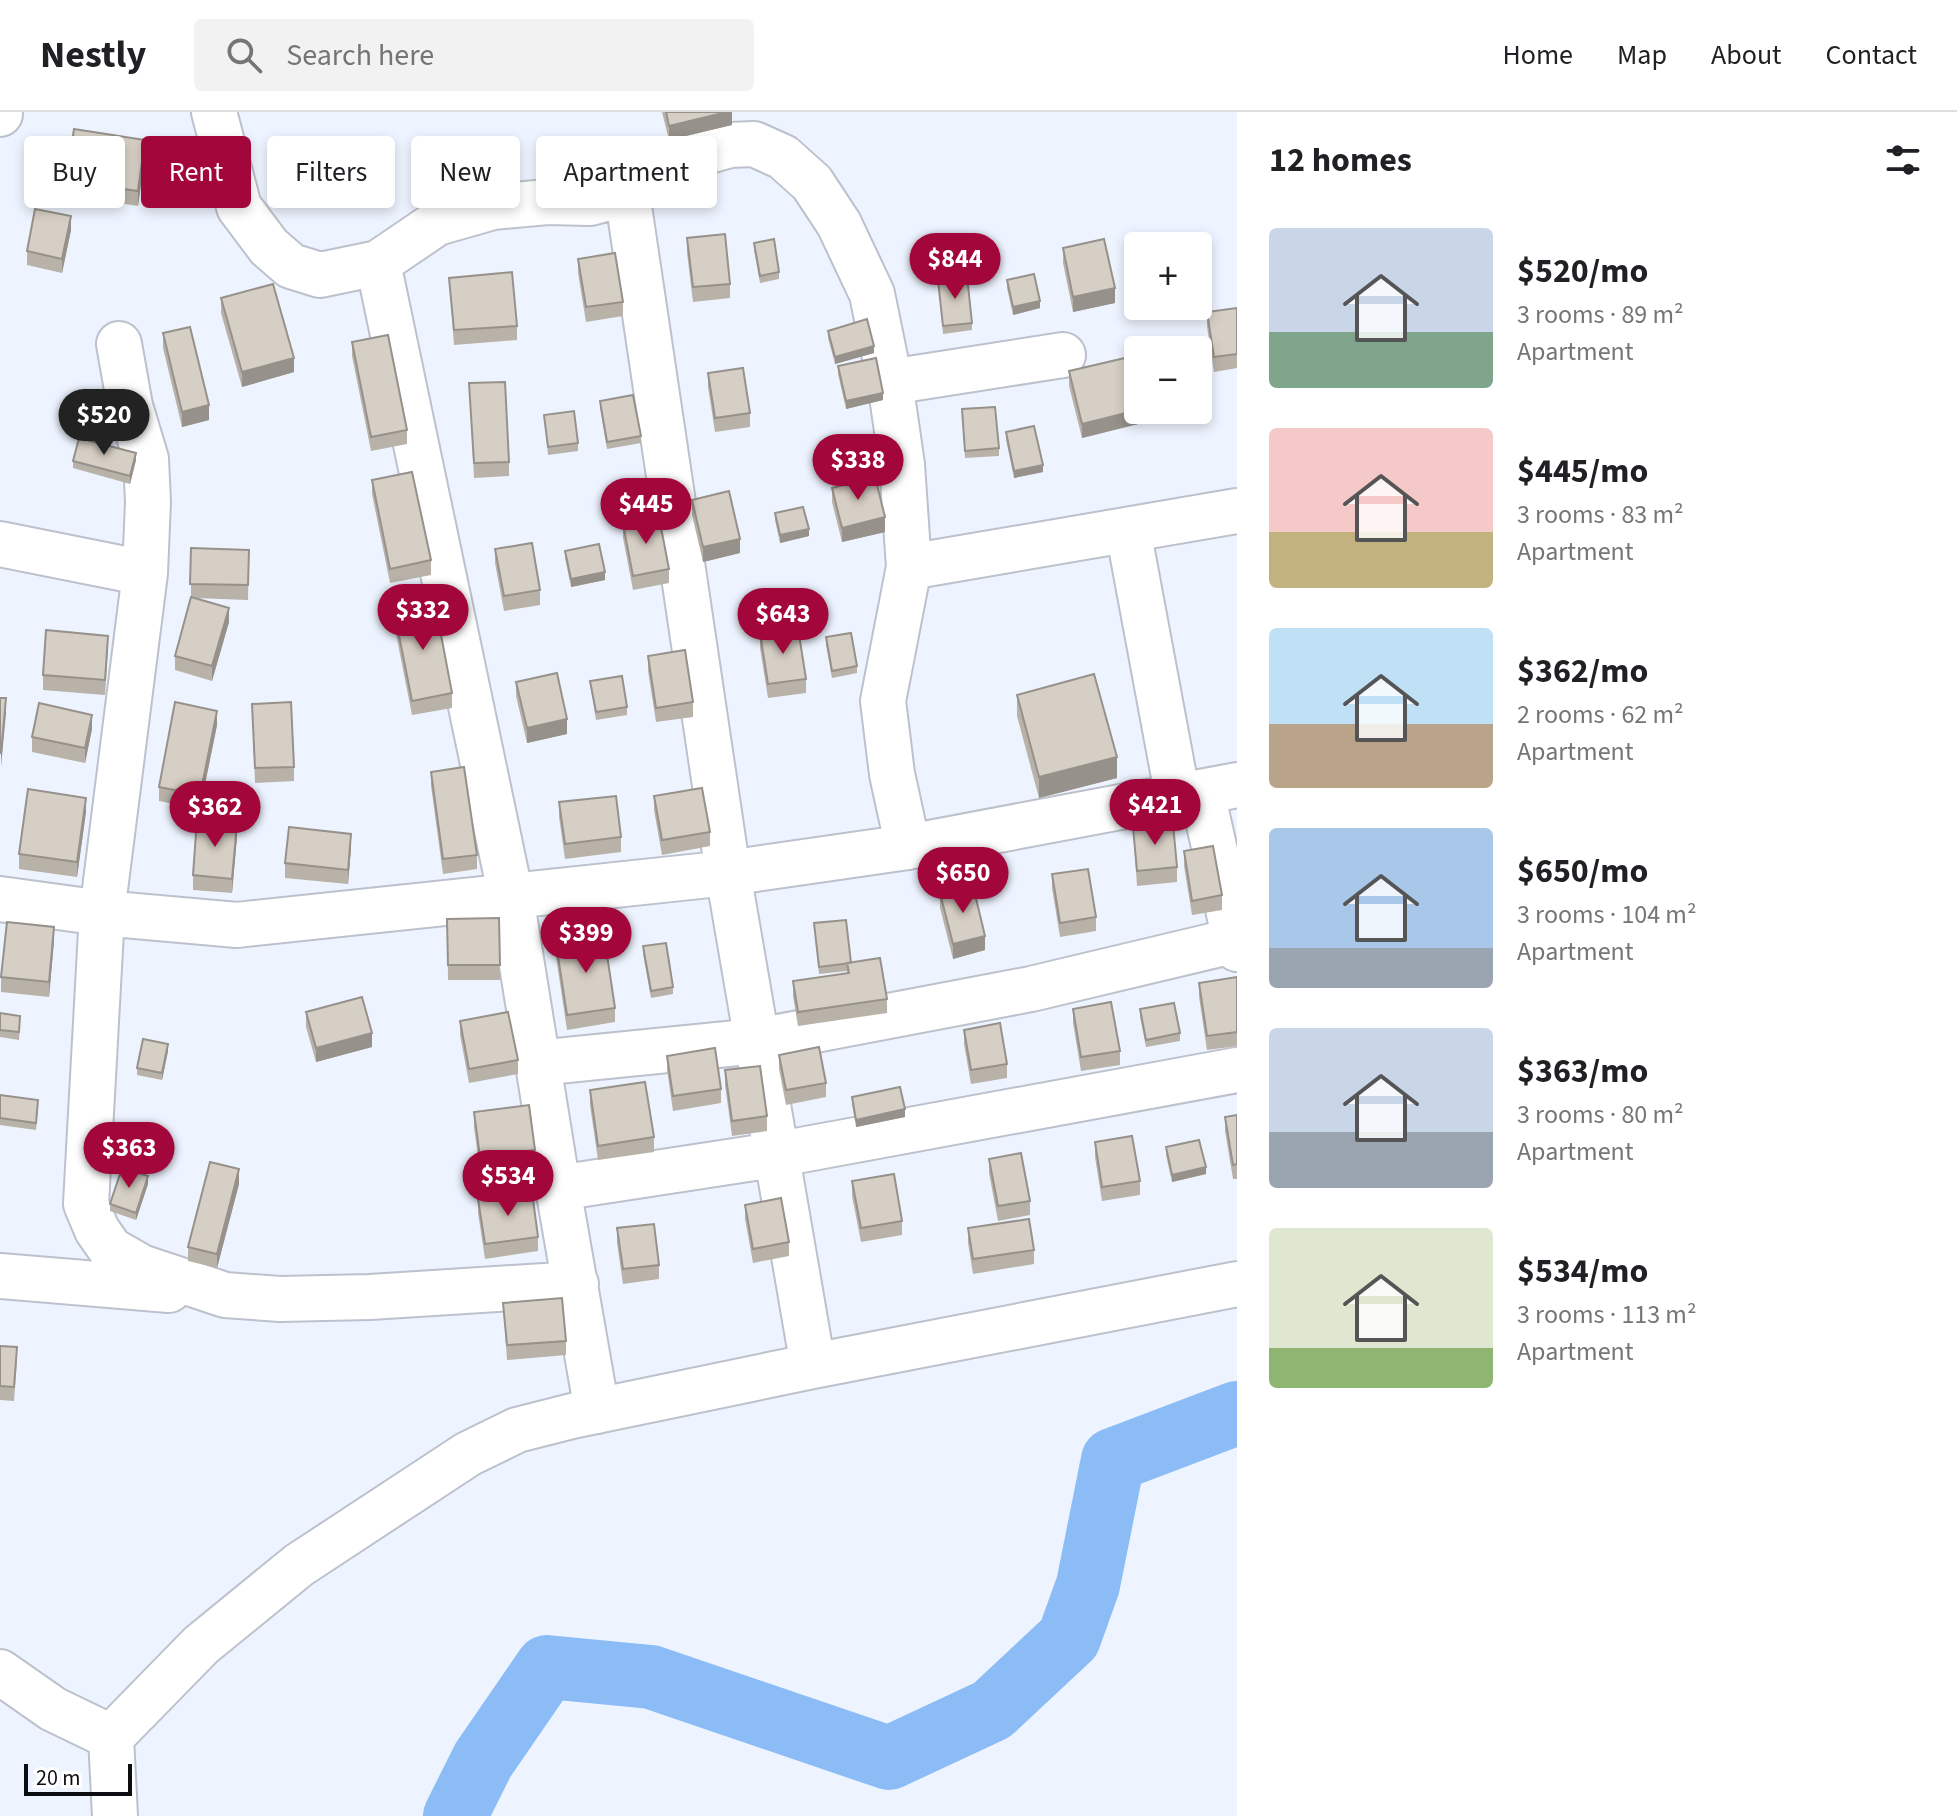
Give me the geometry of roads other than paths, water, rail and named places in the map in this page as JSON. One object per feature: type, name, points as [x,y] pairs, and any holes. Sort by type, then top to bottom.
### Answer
[{"type":"street","points":[[214,112],[239,207],[269,247],[291,266],[320,275],[378,263],[437,223],[493,207],[536,203]]},
{"type":"street","points":[[717,149],[754,144],[783,157],[812,183],[839,224],[872,294],[890,382],[902,465],[909,567],[883,701],[892,774],[908,847]]},
{"type":"street","points":[[629,208],[728,873],[774,1155],[813,1366]]},
{"type":"street","points":[[378,263],[511,897],[597,1411]]},
{"type":"street","points":[[119,344],[130,406],[146,459],[145,573],[102,913],[86,1204],[97,1230],[111,1250],[141,1267],[225,1295]]},
{"type":"street","points":[[890,382],[1063,355]]},
{"type":"street","points":[[909,567],[1237,511]]},
{"type":"street","points":[[537,1063],[757,1041],[1031,989],[1237,943],[1206,792],[1128,530]]},
{"type":"street","points":[[0,544],[145,573]]},
{"type":"street","points":[[0,899],[102,913],[237,925],[728,873],[908,847],[1206,792]]},
{"type":"street","points":[[558,1188],[774,1155],[1237,1070]]},
{"type":"street","points":[[0,1276],[280,1299],[370,1297],[576,1284]]},
{"type":"street","points":[[115,1816],[111,1737],[201,1645],[299,1565],[468,1454],[517,1430],[813,1366],[1237,1284]]},
{"type":"street","points":[[0,1659],[53,1709]]},
{"type":"street","points":[[0,1672],[53,1709],[111,1737]]},
{"type":"waterway","points":[[455,1816],[483,1760],[547,1667],[651,1677],[889,1758],[992,1710],[1069,1638],[1088,1585],[1113,1460],[1237,1413]]}]
